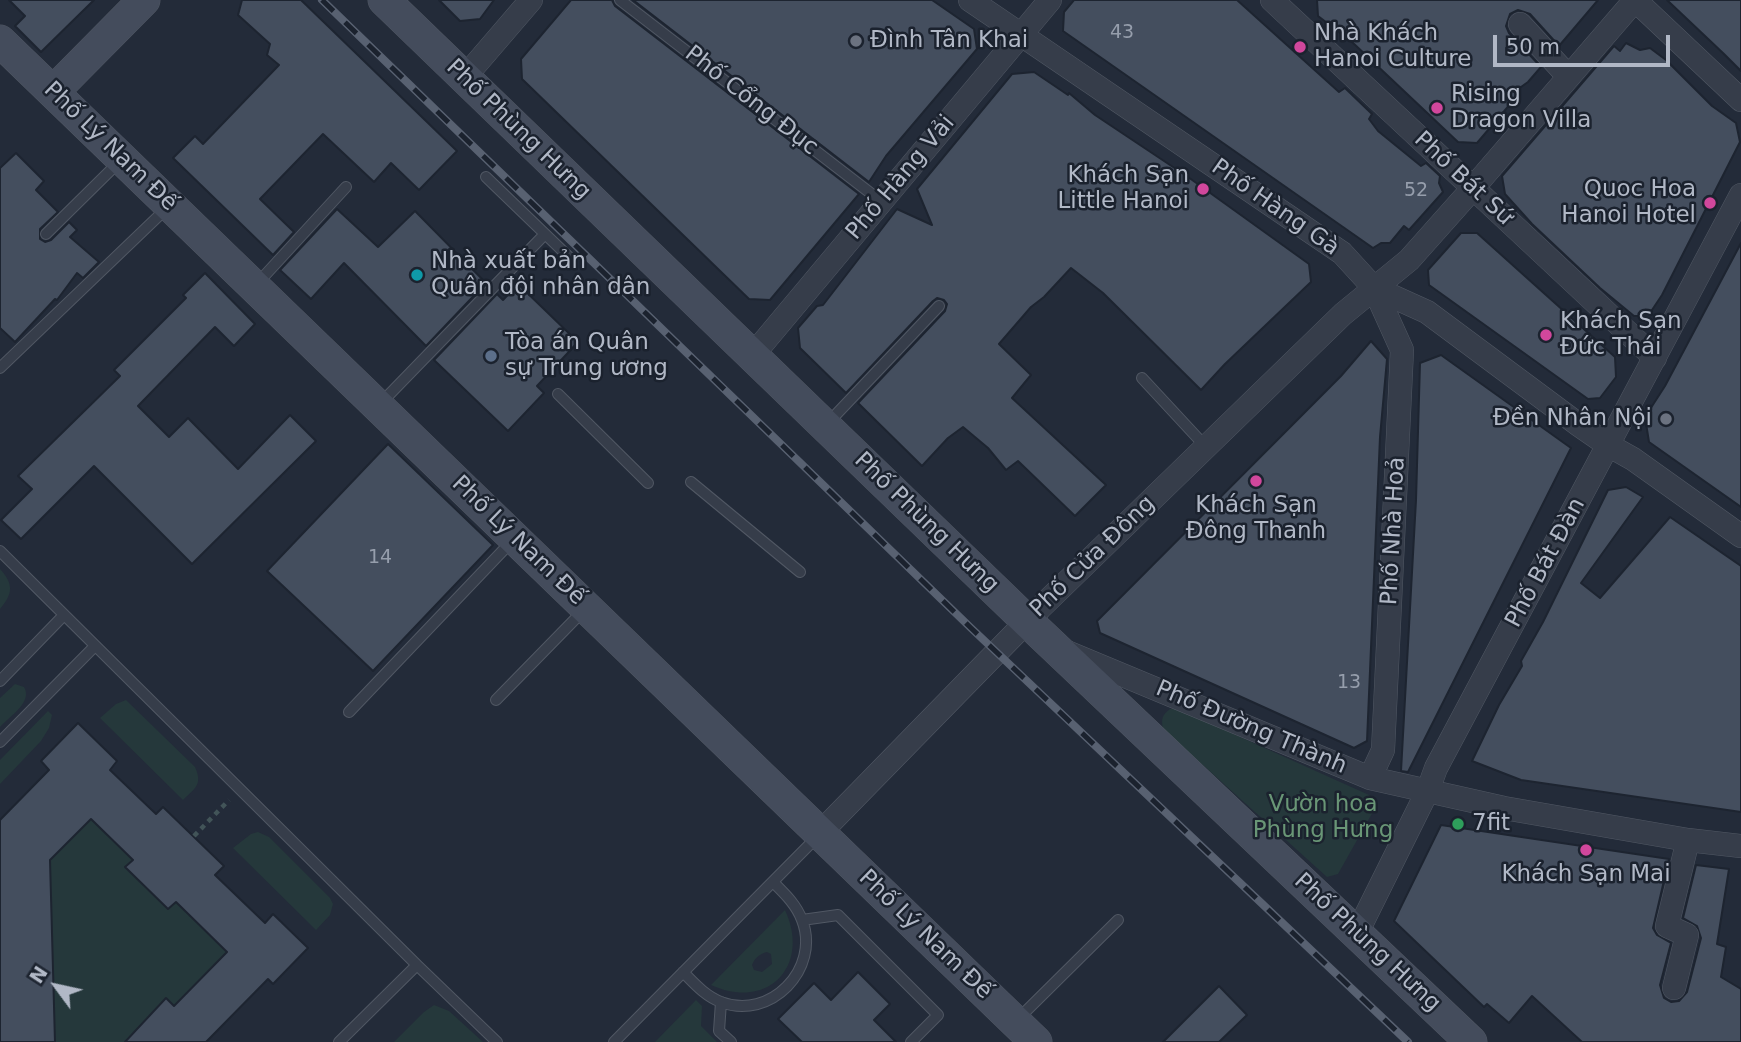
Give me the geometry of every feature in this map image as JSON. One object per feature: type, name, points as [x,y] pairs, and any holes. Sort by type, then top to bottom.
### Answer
[{"type":"street","points":[[54,92],[144,0]]},
{"type":"street","name":"Phố Phùng Hưng","points":[[384,0],[1027,621],[1471,1042]]},
{"type":"street","points":[[464,78],[531,0]]},
{"type":"street","name":"Phố Hàng Gà","points":[[970,0],[1342,253],[1374,288],[1427,312],[1608,445],[1633,459],[1741,536]]},
{"type":"street","name":"Phố Hàng Vải","points":[[752,356],[1050,0]]},
{"type":"street","points":[[1635,0],[1741,100]]},
{"type":"street","name":"Phố Cửa Đông","points":[[820,833],[1027,621],[1343,314],[1409,260],[1635,0]]},
{"type":"street","name":"Phố Bát Sứ","points":[[1278,2],[1655,358]]},
{"type":"street","points":[[1520,24],[1568,76]]},
{"type":"street","name":"Phố Lý Nam Đế","points":[[0,41],[254,288],[293,331],[378,406],[1026,1032]]},
{"type":"street","name":"Phố Bát Đàn","points":[[1357,933],[1428,790],[1436,768],[1741,195]]},
{"type":"street","name":"Phố Nhà Hoả","points":[[1370,778],[1383,750],[1402,350],[1374,288]]},
{"type":"street","name":"Phố Đường Thành","points":[[1054,646],[1370,778],[1504,808],[1741,846]]},
{"type":"street","points":[[1674,988],[1687,935],[1667,926],[1688,839]]},
{"type":"lane","name":"Phố Cổng Đục","points":[[620,0],[882,202]]},
{"type":"lane","points":[[46,234],[122,159]]},
{"type":"lane","points":[[486,177],[570,258]]},
{"type":"lane","points":[[254,288],[346,187]]},
{"type":"lane","points":[[0,368],[170,205]]},
{"type":"lane","points":[[378,406],[545,234]]},
{"type":"lane","points":[[825,426],[939,306]]},
{"type":"lane","points":[[1142,378],[1206,447]]},
{"type":"lane","points":[[558,394],[648,483]]},
{"type":"lane","points":[[691,482],[800,572]]},
{"type":"lane","points":[[349,712],[515,538]]},
{"type":"lane","points":[[0,551],[416,965],[497,1042]]},
{"type":"lane","points":[[496,700],[587,607]]},
{"type":"lane","points":[[0,681],[64,615]]},
{"type":"lane","points":[[0,742],[96,646]]},
{"type":"lane","points":[[614,1042],[820,833]]},
{"type":"lane","points":[[683,972],[704,992],[721,1002],[741,1006],[762,1003],[780,994],[795,979],[804,961],[806,940],[802,920],[792,902],[773,881]]},
{"type":"lane","points":[[802,920],[838,915],[938,1015],[911,1042]]},
{"type":"lane","points":[[1026,1032],[1118,920]]},
{"type":"lane","points":[[340,1042],[416,965]]},
{"type":"lane","points":[[721,1002],[719,1031],[731,1042]]},
{"type":"path","points":[[194,836],[240,789]]},
{"type":"green space","points":[[0,569],[8,579],[10,589],[0,609]]},
{"type":"green space","points":[[15,684],[24,687],[25,698],[0,727],[0,698]]},
{"type":"green space","points":[[126,700],[195,767],[198,782],[183,800],[100,718],[116,704]]},
{"type":"green space","name":"Vườn hoa Phùng Hưng","points":[[1170,709],[1178,709],[1369,795],[1374,802],[1374,810],[1338,874],[1327,877],[1163,729],[1163,718]]},
{"type":"green space","points":[[48,711],[52,715],[49,728],[41,741],[0,784],[0,760]]},
{"type":"green space","points":[[90,819],[133,860],[126,866],[168,908],[176,902],[227,952],[174,1006],[166,999],[126,1040],[128,1042],[48,1042],[33,878]]},
{"type":"green space","points":[[258,832],[269,837],[330,898],[333,904],[330,915],[316,930],[233,848]]},
{"type":"green space","points":[[785,910],[792,930],[792,949],[788,965],[779,978],[766,987],[750,992],[732,992],[711,985]],"holes":[[[767,952],[771,954],[772,964],[762,972],[754,970],[754,960]]]},
{"type":"green space","points":[[696,1000],[702,1006],[701,1026],[717,1042],[655,1042]]},
{"type":"green space","points":[[434,1005],[449,1011],[483,1042],[394,1042]]},
{"type":"building","points":[[9,0],[94,0],[41,52],[15,26],[25,16]]},
{"type":"building","points":[[242,0],[301,0],[457,151],[419,190],[391,163],[374,182],[323,134],[260,199],[294,232],[273,255],[173,158],[195,136],[203,144],[279,65],[267,55],[270,44],[238,15]]},
{"type":"building","points":[[439,0],[494,0],[480,19],[460,21]]},
{"type":"building","points":[[571,0],[612,0],[615,6],[859,194],[770,300],[749,299],[522,79],[521,59]]},
{"type":"building","points":[[633,0],[932,0],[974,29],[977,49],[886,156],[869,182]]},
{"type":"building","points":[[1074,0],[1237,0],[1339,92],[1345,88],[1372,114],[1369,119],[1378,131],[1421,166],[1426,163],[1440,176],[1439,183],[1443,192],[1409,230],[1404,226],[1390,243],[1381,243],[1373,248],[1063,31],[1064,12]]},
{"type":"building","points":[[1317,0],[1598,0],[1559,46],[1530,14],[1518,10],[1510,14],[1506,26],[1509,33],[1541,67],[1528,82],[1514,92],[1518,95],[1477,143],[1458,142],[1352,42],[1318,16]]},
{"type":"building","points":[[1667,0],[1741,0],[1741,71],[1724,54]]},
{"type":"building","points":[[1626,43],[1640,50],[1650,48],[1666,60],[1712,106],[1736,123],[1740,142],[1662,295],[1650,313],[1638,316],[1634,316],[1600,288],[1532,224],[1505,194],[1502,176],[1614,46],[1620,51]]},
{"type":"building","points":[[1034,72],[1068,95],[1069,93],[1095,115],[1188,177],[1309,264],[1311,282],[1201,390],[1103,293],[1071,268],[1031,307],[999,344],[1031,375],[1012,398],[1106,485],[1075,516],[1018,461],[1006,470],[988,448],[963,427],[948,438],[922,466],[858,403],[945,311],[947,304],[944,300],[937,298],[933,301],[846,393],[800,348],[798,328],[817,306],[823,305],[897,209],[932,225],[917,189],[1012,74]]},
{"type":"building","points":[[16,153],[44,181],[36,190],[58,212],[40,229],[40,239],[45,242],[51,240],[69,222],[77,230],[70,237],[99,262],[83,278],[77,273],[57,300],[55,299],[15,342],[0,328],[0,168]]},
{"type":"building","name":"Nhà xuất bản Quân đội nhân dân","points":[[337,209],[378,247],[415,211],[486,283],[426,346],[344,263],[311,299],[280,270]]},
{"type":"building","points":[[1461,233],[1477,233],[1615,357],[1616,377],[1600,398],[1588,399],[1429,285],[1428,270]]},
{"type":"building","points":[[1741,243],[1741,507],[1649,442],[1645,417],[1665,386]]},
{"type":"building","points":[[205,273],[255,324],[234,346],[215,327],[138,406],[169,437],[188,418],[238,469],[290,415],[316,441],[192,564],[94,466],[21,539],[1,520],[32,489],[18,476],[120,376],[114,370],[186,298],[183,295]]},
{"type":"building","name":"Tòa án Quân sự Trung ương","points":[[518,284],[578,342],[537,386],[544,393],[508,431],[434,360],[497,294],[503,300]]},
{"type":"building","points":[[1371,341],[1387,359],[1380,437],[1367,741],[1354,748],[1100,633],[1097,621],[1341,376]]},
{"type":"building","points":[[1441,355],[1571,448],[1408,772],[1401,771],[1416,500],[1420,363]]},
{"type":"building","points":[[388,444],[493,545],[373,671],[267,571]]},
{"type":"building","points":[[1626,487],[1643,497],[1581,583],[1600,598],[1670,517],[1741,566],[1741,812],[1521,780],[1472,761],[1608,490]]},
{"type":"building","points":[[78,723],[117,761],[110,770],[156,814],[163,807],[224,866],[215,875],[265,923],[273,914],[308,948],[273,984],[268,979],[206,1042],[125,1042],[166,998],[174,1006],[227,952],[176,902],[168,909],[125,867],[133,860],[91,819],[50,860],[55,1042],[0,1042],[0,820],[49,770],[41,761]]},
{"type":"building","points":[[1441,825],[1669,859],[1653,928],[1657,935],[1671,943],[1660,985],[1664,998],[1671,1002],[1679,1001],[1687,992],[1701,938],[1697,926],[1683,918],[1696,865],[1729,869],[1717,944],[1726,947],[1721,977],[1741,989],[1741,1042],[1582,1042],[1532,996],[1509,1023],[1487,1004],[1484,1007],[1394,921]]},
{"type":"building","points":[[858,972],[890,1004],[874,1020],[896,1042],[802,1042],[778,1019],[814,983],[831,1000]]},
{"type":"building","points":[[1219,986],[1247,1015],[1219,1042],[1163,1042]]},
{"type":"railway","points":[[322,0],[971,628],[1408,1042]]},
{"type":"place","name":"Đình Tân Khai","points":[[856,41]]},
{"type":"place","name":"Nhà Khách Hanoi Culture","points":[[1300,47]]},
{"type":"place","name":"Rising Dragon Villa","points":[[1437,108]]},
{"type":"place","name":"Khách Sạn Little Hanoi","points":[[1203,189]]},
{"type":"place","name":"Quoc Hoa Hanoi Hotel","points":[[1710,203]]},
{"type":"place","name":"Nhà xuất bản Quân đội nhân dân","points":[[417,275]]},
{"type":"place","name":"Khách Sạn Đức Thái","points":[[1546,335]]},
{"type":"place","name":"Tòa án Quân sự Trung ương","points":[[491,356]]},
{"type":"place","name":"Đền Nhân Nội","points":[[1666,419]]},
{"type":"place","name":"Khách Sạn Đông Thanh","points":[[1256,481]]},
{"type":"place","name":"7fit","points":[[1458,824]]},
{"type":"place","name":"Khách Sạn Mai","points":[[1586,850]]}]
